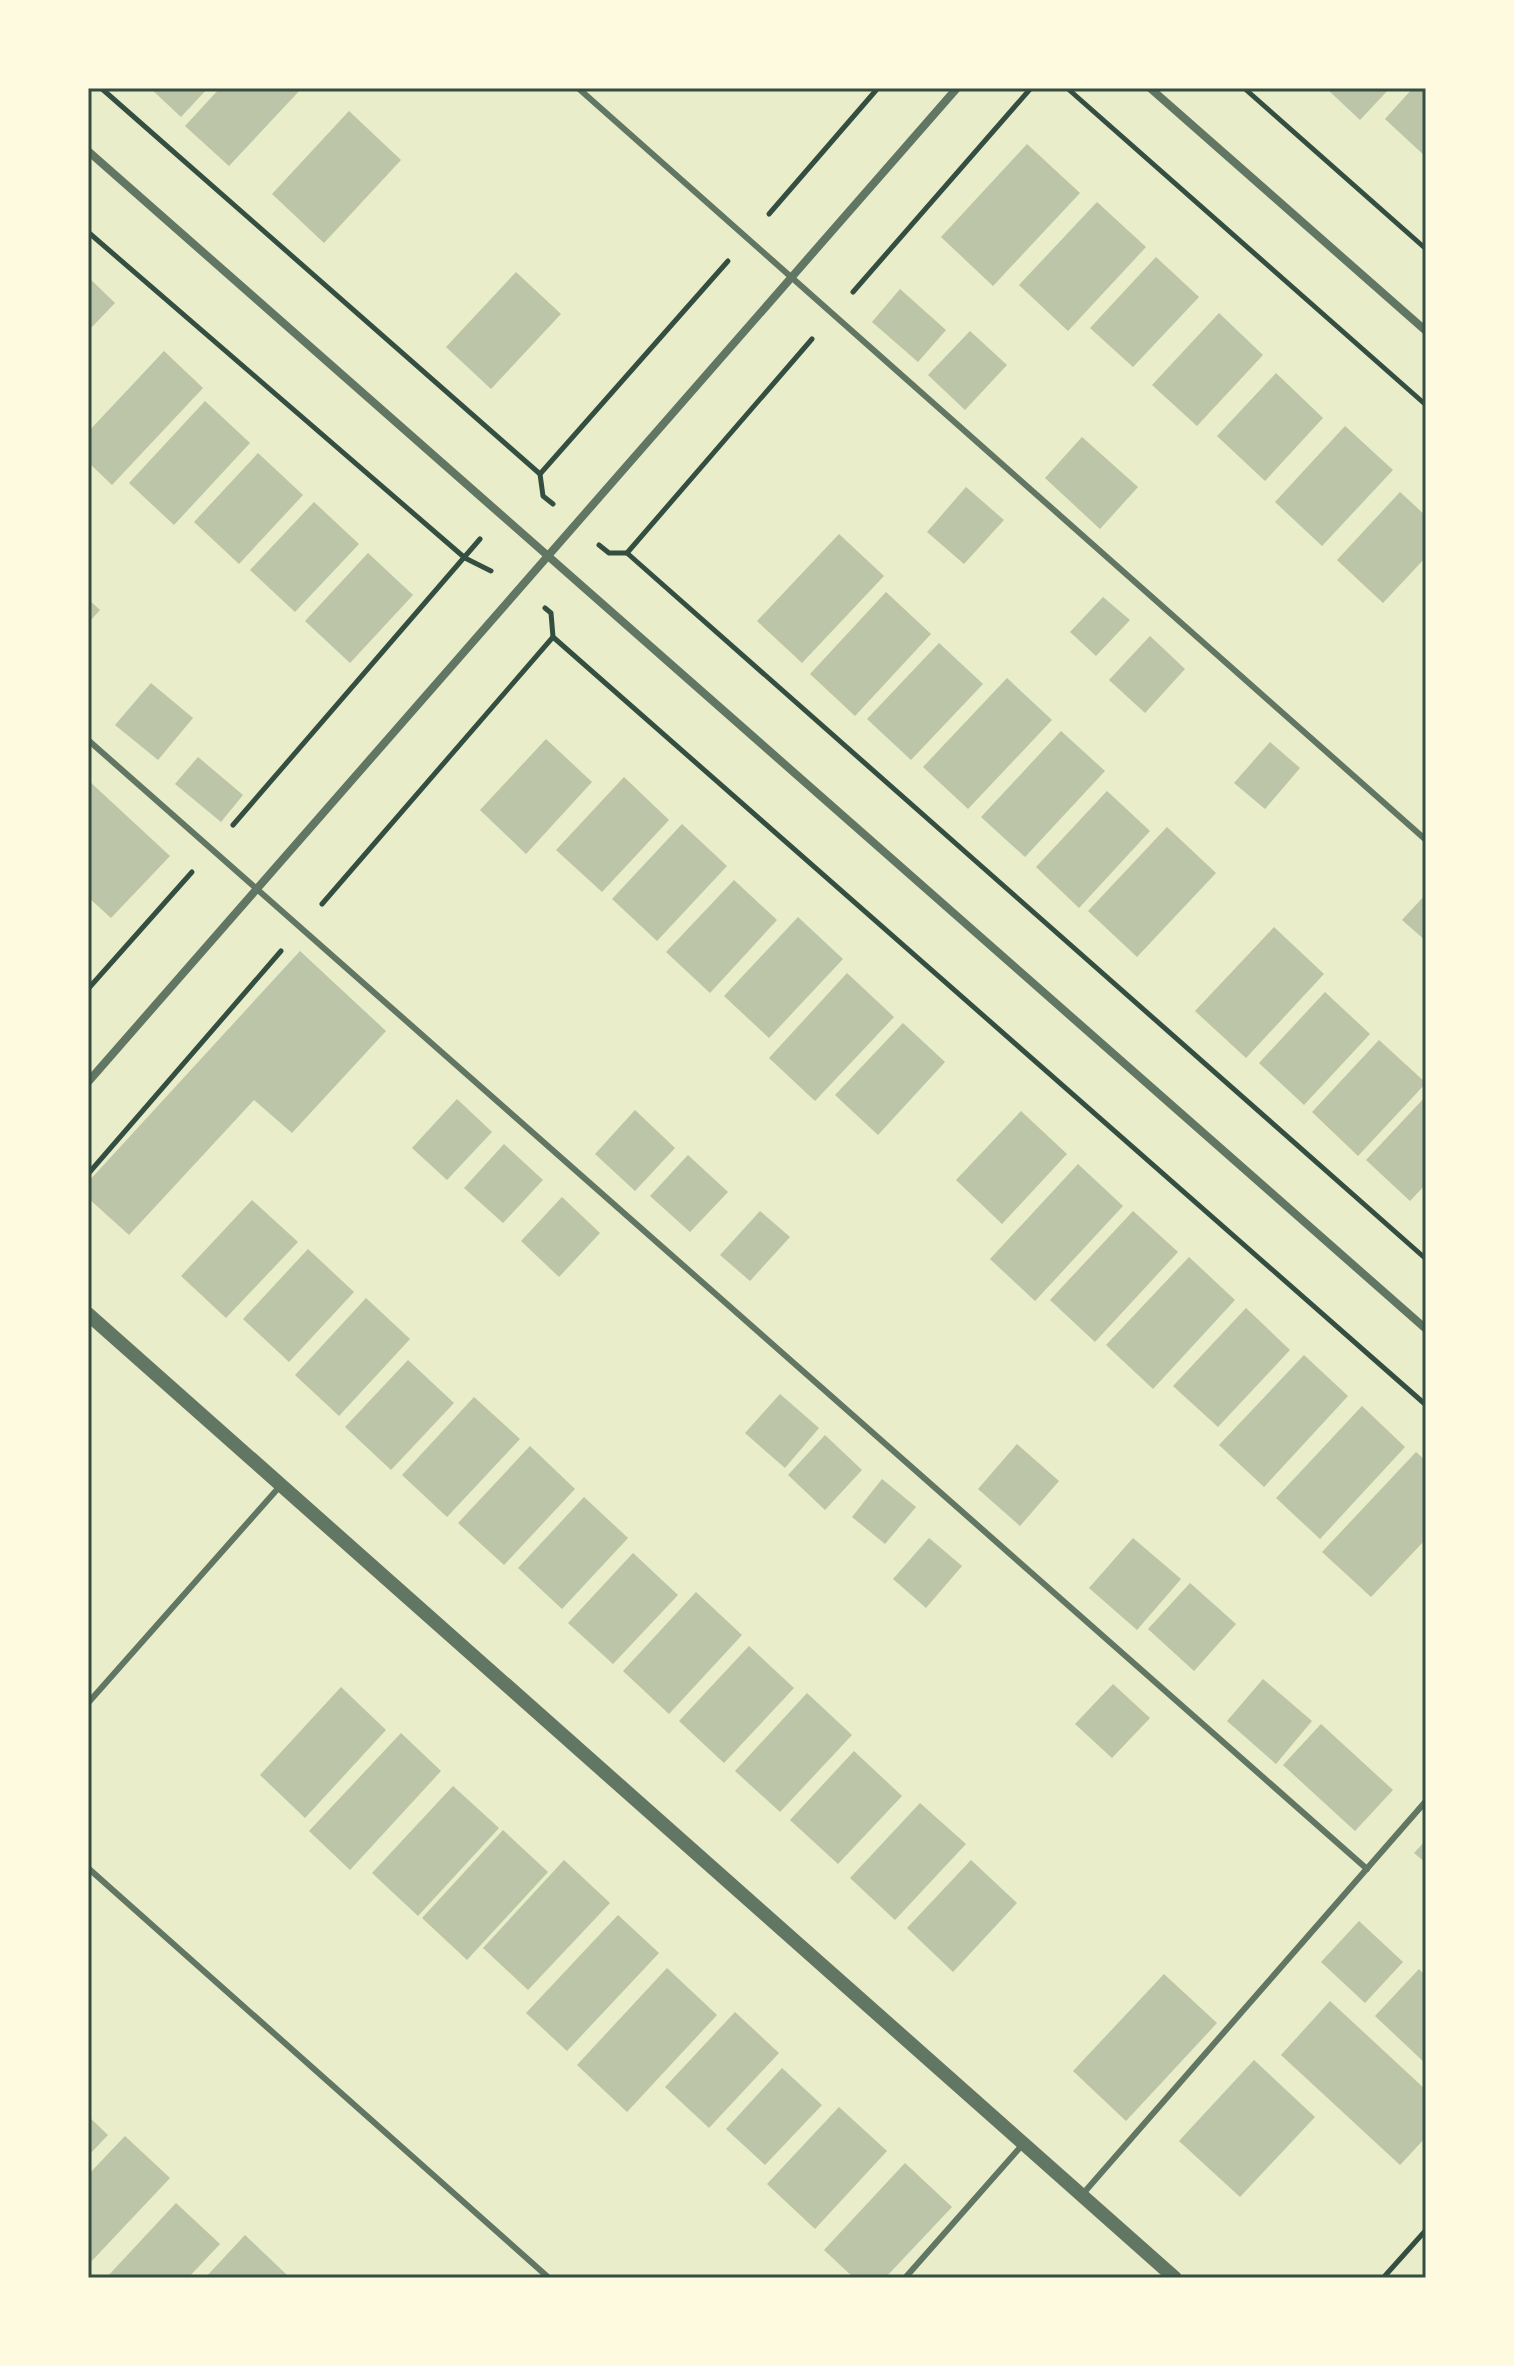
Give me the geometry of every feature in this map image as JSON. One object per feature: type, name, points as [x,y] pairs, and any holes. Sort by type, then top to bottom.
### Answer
[{"type":"street","points":[[88,1082],[957,88]]},
{"type":"street","points":[[1150,88],[1426,331]]},
{"type":"street","points":[[88,151],[1426,1329]]},
{"type":"street","points":[[88,1314],[1175,2278]]},
{"type":"lane","points":[[578,88],[1426,840]]},
{"type":"lane","points":[[88,740],[1367,1869]]},
{"type":"lane","points":[[88,1703],[281,1485]]},
{"type":"lane","points":[[1081,2196],[1426,1801]]},
{"type":"lane","points":[[88,1868],[549,2278]]},
{"type":"lane","points":[[905,2278],[1023,2144]]},
{"type":"path","points":[[101,88],[540,474],[543,496],[609,553],[627,553],[1426,1259]]},
{"type":"path","points":[[540,474],[878,88]]},
{"type":"path","points":[[1067,88],[1426,405]]},
{"type":"path","points":[[1244,88],[1426,249]]},
{"type":"path","points":[[88,232],[465,558],[520,587],[551,613],[553,637],[1426,1405]]},
{"type":"path","points":[[88,989],[478,540],[543,496]]},
{"type":"path","points":[[1383,2278],[1426,2230]]},
{"type":"building","points":[[150,88],[208,88],[181,117]]},
{"type":"building","points":[[220,88],[302,88],[229,166],[185,126]]},
{"type":"building","points":[[1326,88],[1390,88],[1360,120]]},
{"type":"building","points":[[1413,88],[1426,88],[1426,157],[1385,119]]},
{"type":"building","points":[[349,111],[401,160],[324,243],[272,194]]},
{"type":"building","points":[[1027,144],[1080,193],[993,286],[941,237]]},
{"type":"building","points":[[1097,202],[1146,247],[1068,331],[1019,285]]},
{"type":"building","points":[[1156,257],[1199,297],[1133,367],[1090,328]]},
{"type":"building","points":[[516,272],[561,314],[491,389],[446,347]]},
{"type":"building","points":[[88,277],[115,303],[88,331]]},
{"type":"building","points":[[900,289],[946,330],[918,362],[872,322]]},
{"type":"building","points":[[1219,313],[1263,355],[1197,426],[1152,385]]},
{"type":"building","points":[[970,331],[1007,365],[965,410],[928,375]]},
{"type":"building","points":[[164,351],[203,388],[112,485],[88,462],[88,432]]},
{"type":"building","points":[[1276,373],[1323,418],[1265,481],[1217,436]]},
{"type":"building","points":[[205,401],[250,443],[174,525],[129,483]]},
{"type":"building","points":[[1345,426],[1393,470],[1322,546],[1275,502]]},
{"type":"building","points":[[1082,437],[1138,487],[1100,529],[1045,478]]},
{"type":"building","points":[[258,453],[303,495],[239,564],[194,522]]},
{"type":"building","points":[[966,487],[1004,520],[964,564],[927,532]]},
{"type":"building","points":[[1400,492],[1426,516],[1426,557],[1383,603],[1337,560]]},
{"type":"building","points":[[314,502],[359,544],[295,612],[250,570]]},
{"type":"building","points":[[839,534],[884,576],[802,663],[757,621]]},
{"type":"building","points":[[368,553],[413,595],[350,663],[305,621]]},
{"type":"building","points":[[886,592],[931,634],[855,716],[810,674]]},
{"type":"building","points":[[1103,597],[1130,620],[1096,656],[1070,632]]},
{"type":"building","points":[[88,599],[100,610],[88,623]]},
{"type":"building","points":[[1150,636],[1185,669],[1145,713],[1109,680]]},
{"type":"building","points":[[939,643],[983,684],[911,760],[867,719]]},
{"type":"building","points":[[1007,678],[1052,720],[968,809],[923,767]]},
{"type":"building","points":[[151,683],[193,718],[158,760],[115,725]]},
{"type":"building","points":[[1061,731],[1105,771],[1025,857],[981,817]]},
{"type":"building","points":[[546,739],[592,782],[526,854],[480,810]]},
{"type":"building","points":[[1270,742],[1300,768],[1265,809],[1234,783]]},
{"type":"building","points":[[198,757],[243,795],[221,822],[175,784]]},
{"type":"building","points":[[624,777],[669,820],[602,892],[556,850]]},
{"type":"building","points":[[88,780],[170,856],[111,918],[88,897]]},
{"type":"building","points":[[1107,791],[1150,831],[1079,908],[1036,867]]},
{"type":"building","points":[[682,824],[727,866],[657,941],[612,899]]},
{"type":"building","points":[[1167,827],[1216,873],[1137,957],[1088,911]]},
{"type":"building","points":[[734,880],[777,920],[710,993],[666,952]]},
{"type":"building","points":[[1426,894],[1426,941],[1402,920]]},
{"type":"building","points":[[798,917],[843,959],[769,1038],[724,996]]},
{"type":"building","points":[[1274,927],[1324,974],[1246,1058],[1195,1011]]},
{"type":"building","points":[[300,951],[386,1031],[292,1133],[254,1100],[129,1235],[88,1198],[88,1182]]},
{"type":"building","points":[[847,973],[894,1017],[815,1101],[769,1058]]},
{"type":"building","points":[[1325,992],[1370,1034],[1304,1105],[1259,1063]]},
{"type":"building","points":[[903,1023],[945,1062],[878,1135],[835,1095]]},
{"type":"building","points":[[1379,1040],[1426,1083],[1358,1156],[1312,1112]]},
{"type":"building","points":[[1426,1096],[1426,1184],[1410,1201],[1366,1160]]},
{"type":"building","points":[[457,1099],[492,1132],[447,1180],[412,1148]]},
{"type":"building","points":[[635,1110],[675,1148],[635,1191],[595,1154]]},
{"type":"building","points":[[1021,1111],[1067,1154],[1002,1224],[956,1180]]},
{"type":"building","points":[[504,1144],[543,1180],[503,1223],[464,1188]]},
{"type":"building","points":[[688,1155],[728,1192],[690,1232],[650,1196]]},
{"type":"building","points":[[1078,1164],[1123,1206],[1035,1301],[990,1259]]},
{"type":"building","points":[[562,1197],[600,1233],[559,1277],[521,1241]]},
{"type":"building","points":[[252,1200],[298,1242],[226,1318],[181,1276]]},
{"type":"building","points":[[760,1211],[790,1237],[750,1281],[720,1255]]},
{"type":"building","points":[[1133,1211],[1178,1252],[1095,1342],[1050,1300]]},
{"type":"building","points":[[308,1249],[354,1292],[289,1362],[243,1319]]},
{"type":"building","points":[[1189,1257],[1235,1300],[1153,1389],[1106,1345]]},
{"type":"building","points":[[366,1298],[410,1339],[339,1416],[295,1375]]},
{"type":"building","points":[[1246,1308],[1290,1350],[1218,1427],[1173,1386]]},
{"type":"building","points":[[1304,1355],[1348,1396],[1264,1487],[1219,1445]]},
{"type":"building","points":[[408,1360],[454,1403],[391,1470],[345,1427]]},
{"type":"building","points":[[780,1394],[819,1428],[785,1468],[745,1433]]},
{"type":"building","points":[[474,1397],[520,1439],[447,1517],[402,1475]]},
{"type":"building","points":[[1362,1406],[1405,1447],[1320,1539],[1276,1498]]},
{"type":"building","points":[[825,1435],[862,1470],[825,1510],[788,1475]]},
{"type":"building","points":[[1017,1444],[1059,1481],[1020,1526],[978,1489]]},
{"type":"building","points":[[530,1446],[575,1489],[504,1565],[458,1523]]},
{"type":"building","points":[[1416,1452],[1426,1461],[1426,1539],[1371,1597],[1322,1552]]},
{"type":"building","points":[[882,1479],[916,1507],[885,1544],[852,1517]]},
{"type":"building","points":[[584,1497],[628,1538],[562,1609],[518,1568]]},
{"type":"building","points":[[929,1538],[962,1566],[926,1608],[893,1579]]},
{"type":"building","points":[[1133,1538],[1181,1579],[1137,1630],[1089,1588]]},
{"type":"building","points":[[633,1553],[678,1595],[613,1664],[568,1623]]},
{"type":"building","points":[[1190,1583],[1236,1624],[1194,1671],[1148,1629]]},
{"type":"building","points":[[696,1592],[742,1635],[669,1714],[623,1671]]},
{"type":"building","points":[[749,1646],[794,1688],[724,1763],[679,1721]]},
{"type":"building","points":[[1263,1679],[1312,1721],[1276,1764],[1227,1721]]},
{"type":"building","points":[[1113,1684],[1150,1718],[1112,1758],[1075,1724]]},
{"type":"building","points":[[341,1687],[386,1730],[305,1818],[260,1775]]},
{"type":"building","points":[[807,1693],[852,1735],[780,1812],[735,1771]]},
{"type":"building","points":[[1321,1724],[1393,1790],[1355,1831],[1283,1765]]},
{"type":"building","points":[[401,1733],[441,1771],[350,1870],[309,1831]]},
{"type":"building","points":[[854,1751],[902,1796],[838,1864],[790,1820]]},
{"type":"building","points":[[453,1786],[499,1828],[418,1916],[372,1873]]},
{"type":"building","points":[[920,1803],[966,1844],[895,1920],[850,1878]]},
{"type":"building","points":[[503,1830],[548,1872],[467,1960],[422,1918]]},
{"type":"building","points":[[1426,1840],[1426,1863],[1414,1853]]},
{"type":"building","points":[[564,1860],[610,1903],[528,1990],[483,1948]]},
{"type":"building","points":[[971,1860],[1017,1903],[953,1972],[907,1928]]},
{"type":"building","points":[[618,1915],[659,1953],[567,2051],[526,2013]]},
{"type":"building","points":[[1359,1921],[1403,1962],[1365,2003],[1321,1962]]},
{"type":"building","points":[[667,1968],[717,2015],[627,2112],[577,2065]]},
{"type":"building","points":[[1419,1969],[1426,1976],[1426,2064],[1375,2016]]},
{"type":"building","points":[[1164,1974],[1217,2023],[1126,2121],[1073,2071]]},
{"type":"building","points":[[1330,2001],[1426,2090],[1426,2137],[1400,2165],[1281,2055]]},
{"type":"building","points":[[735,2012],[779,2053],[709,2128],[665,2087]]},
{"type":"building","points":[[1254,2060],[1315,2117],[1240,2197],[1179,2141]]},
{"type":"building","points":[[782,2068],[822,2105],[765,2165],[726,2129]]},
{"type":"building","points":[[839,2107],[887,2151],[815,2229],[767,2184]]},
{"type":"building","points":[[88,2116],[108,2135],[88,2156]]},
{"type":"building","points":[[125,2136],[170,2178],[88,2265],[88,2175]]},
{"type":"building","points":[[905,2163],[952,2207],[885,2278],[854,2278],[824,2250]]},
{"type":"building","points":[[176,2203],[220,2244],[188,2278],[106,2278]]},
{"type":"building","points":[[245,2235],[287,2275],[284,2278],[205,2278]]}]
